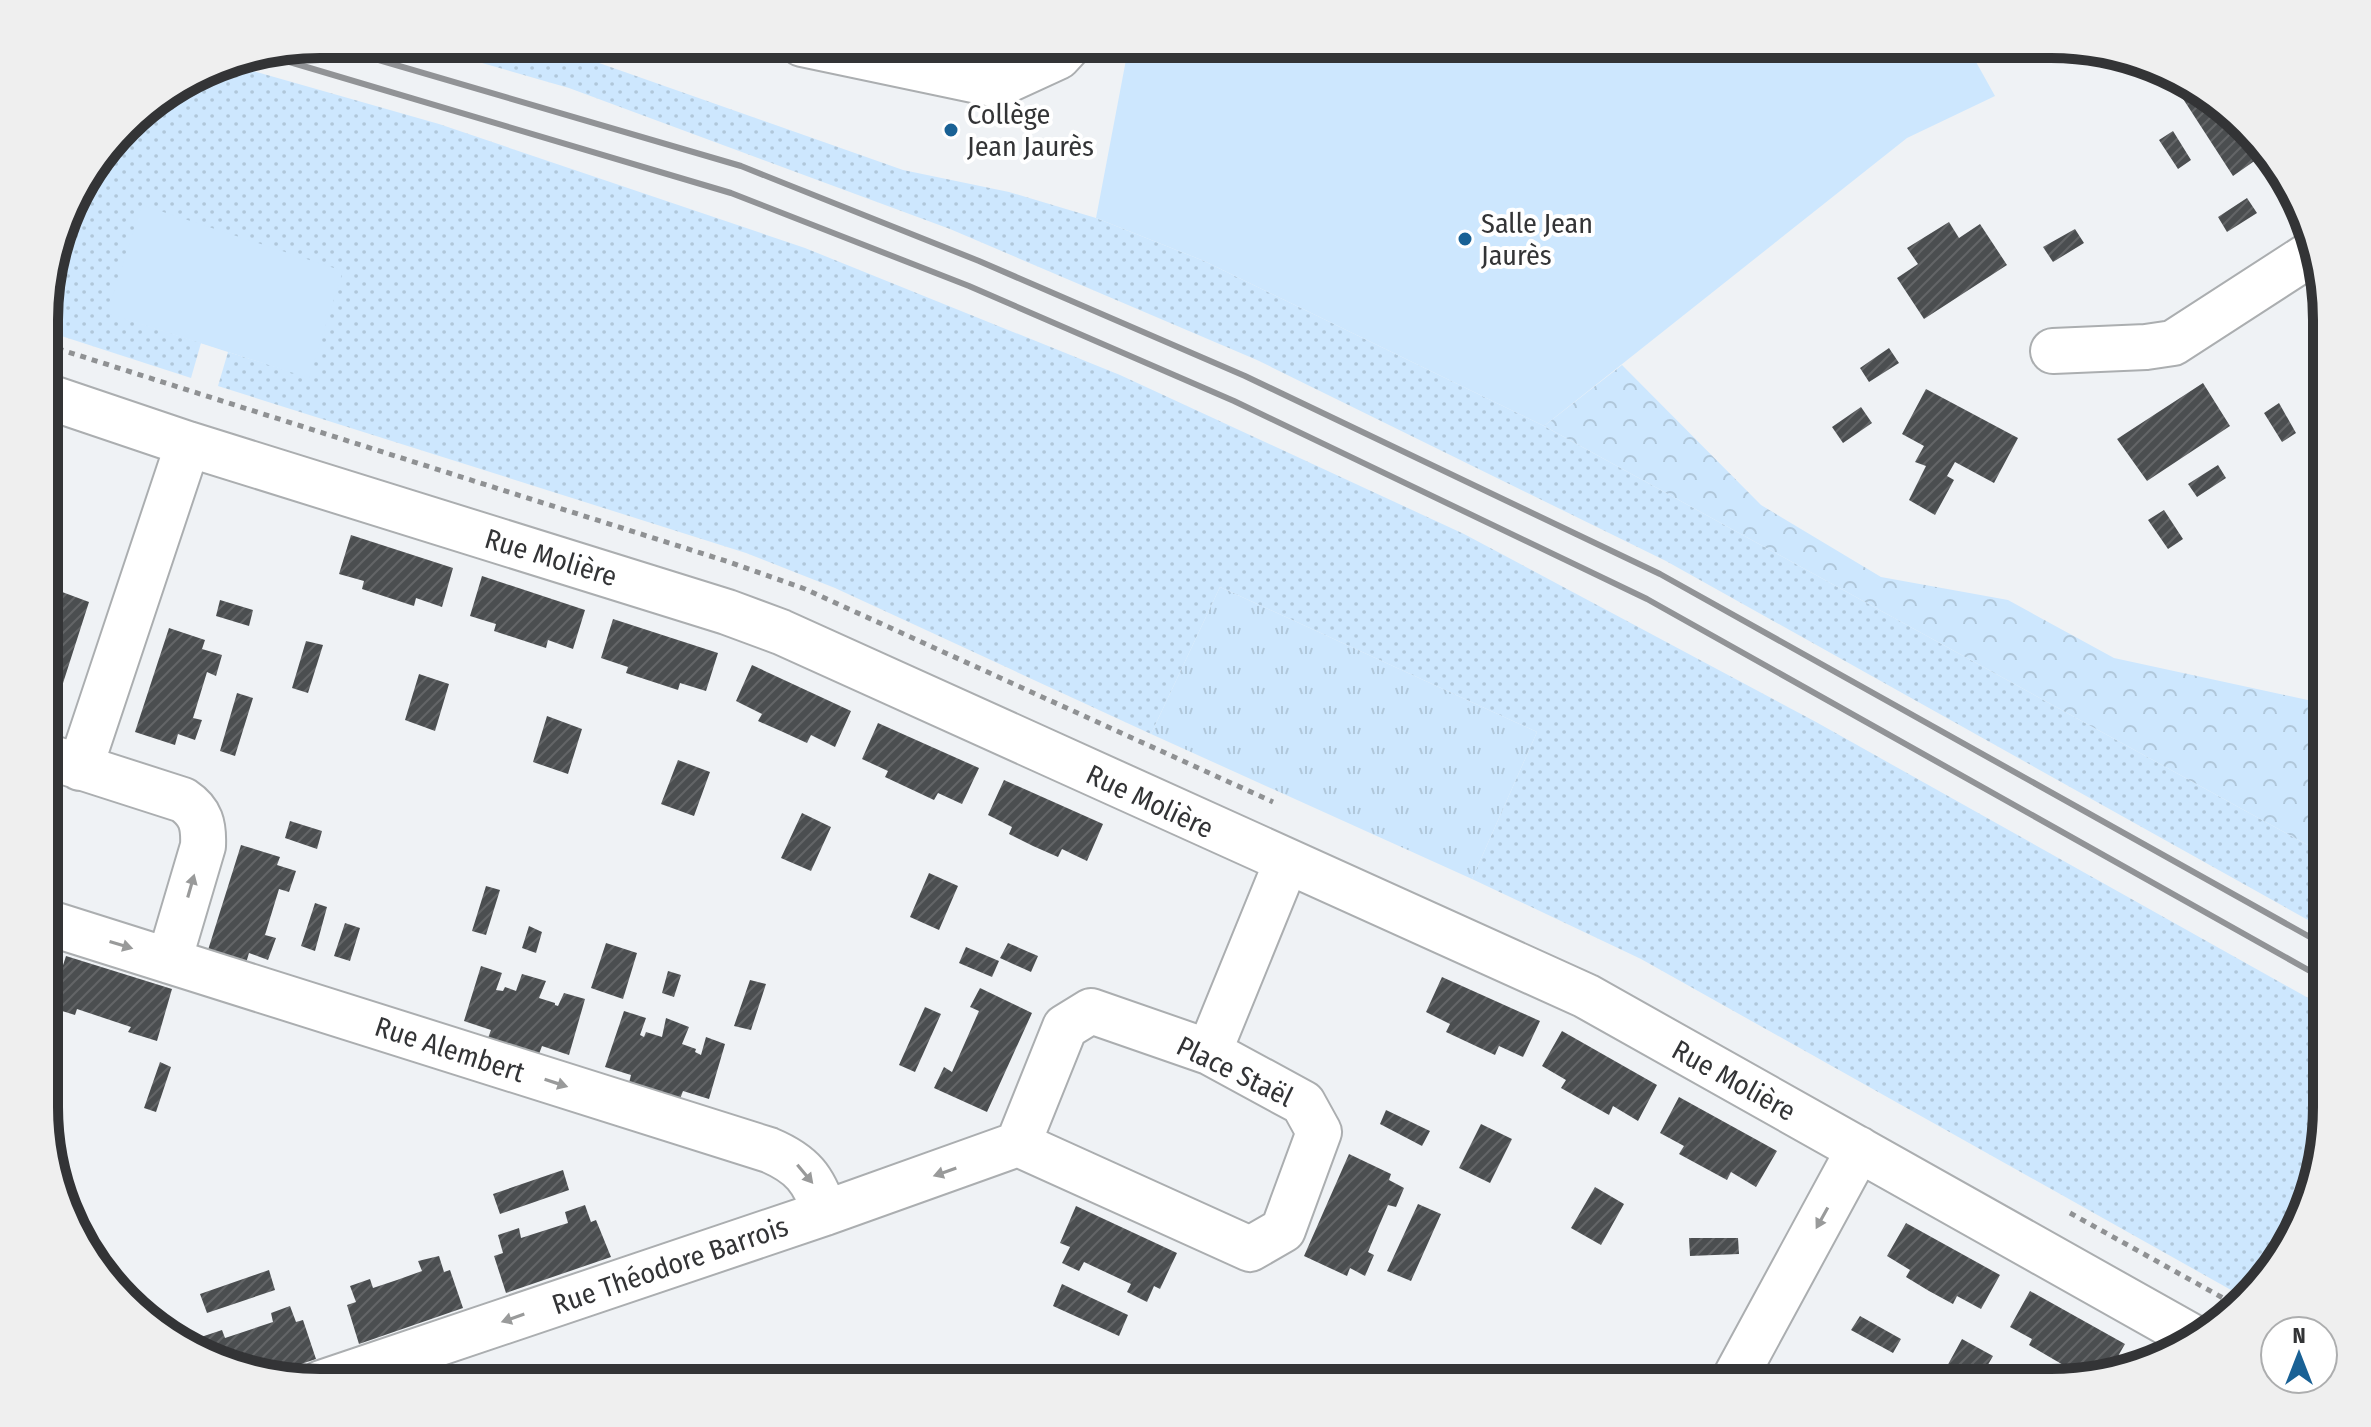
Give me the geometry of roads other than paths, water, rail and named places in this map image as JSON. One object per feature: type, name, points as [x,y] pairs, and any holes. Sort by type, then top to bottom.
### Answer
[{"type":"street","points":[[869,58],[997,85],[1056,58]]},
{"type":"street","points":[[2053,351],[2173,343],[2305,257]]},
{"type":"street","name":"Rue Molière","points":[[58,400],[188,444],[727,612],[781,632],[1286,863],[1586,996],[2184,1332]]},
{"type":"street","points":[[169,961],[203,846],[201,818],[195,808],[183,800],[63,762],[188,444]]},
{"type":"street","points":[[1209,1052],[1286,863]]},
{"type":"street","name":"Rue Alembert","points":[[58,926],[769,1150],[791,1159],[805,1172],[818,1192],[825,1213]]},
{"type":"street","name":"Place Staël","points":[[1091,1011],[1209,1052],[1303,1103],[1319,1132],[1283,1230],[1250,1249],[1018,1144],[1065,1027],[1091,1011]]},
{"type":"street","name":"Rue Théodore Barrois","points":[[363,1369],[825,1213],[1018,1144]]},
{"type":"street","points":[[1740,1368],[1859,1149]]},
{"type":"railway","points":[[372,58],[741,166],[979,261],[1245,376],[1660,574],[2312,938]]},
{"type":"railway","points":[[284,60],[731,193],[969,286],[1234,401],[1647,599],[2312,972]]},
{"type":"place","name":"Collège Jean Jaurès","points":[[951,130]]},
{"type":"place","name":"Salle Jean Jaurès","points":[[1465,239]]}]
